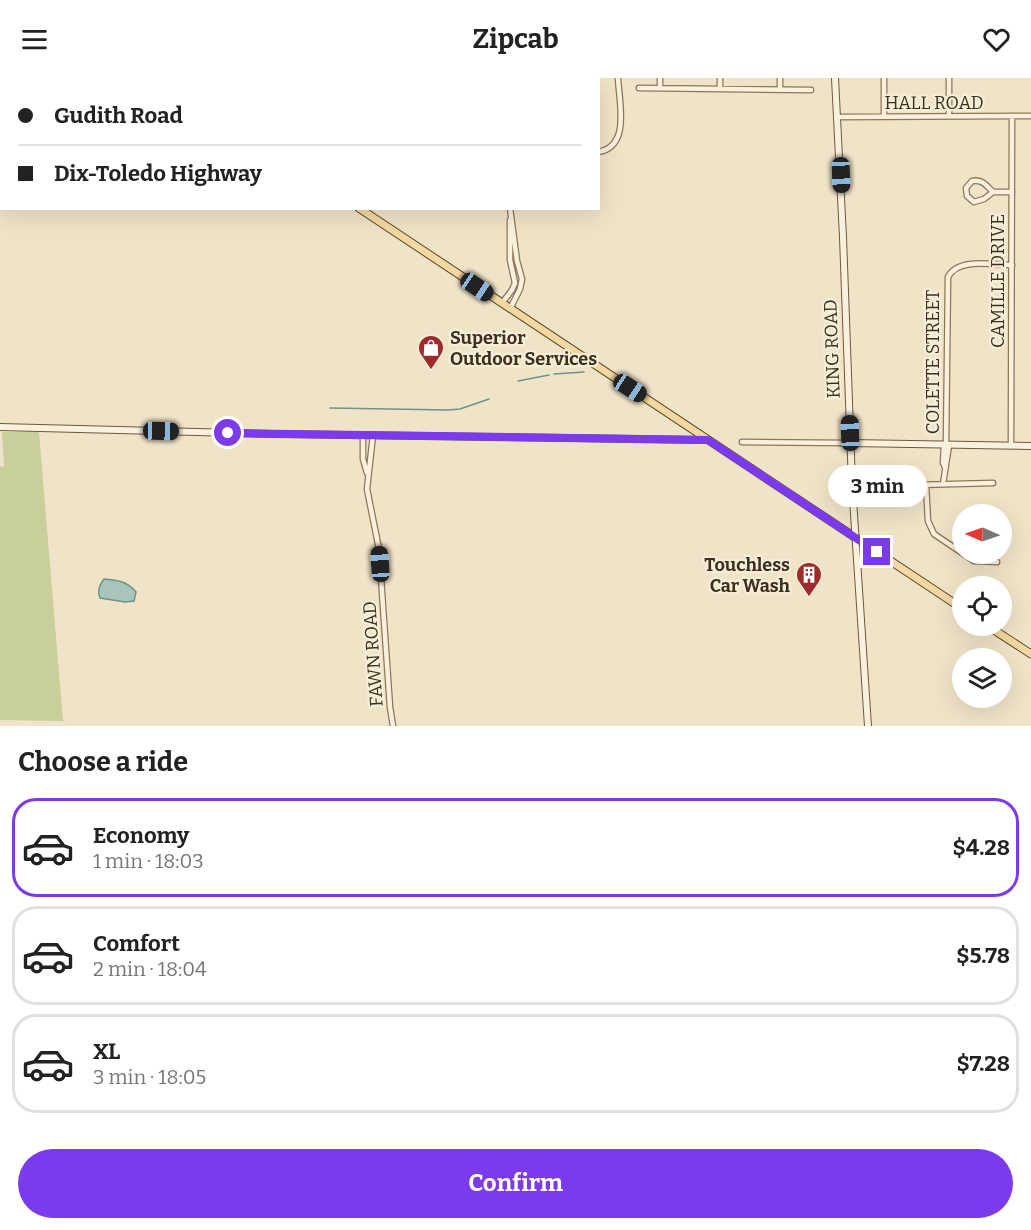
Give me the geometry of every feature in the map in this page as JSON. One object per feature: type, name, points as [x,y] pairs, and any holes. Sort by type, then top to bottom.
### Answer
[{"type":"main road","points":[[362,210],[952,602]]},
{"type":"main road","points":[[1003,636],[1031,654]]},
{"type":"street","points":[[600,151],[613,146],[620,133],[618,78]]},
{"type":"street","points":[[660,78],[660,88]]},
{"type":"street","points":[[720,78],[720,89]]},
{"type":"street","points":[[780,78],[780,90]]},
{"type":"street","name":"KING ROAD","points":[[836,78],[852,484],[868,726]]},
{"type":"street","points":[[884,78],[884,116]]},
{"type":"street","points":[[949,78],[949,116]]},
{"type":"street","points":[[639,88],[811,90]]},
{"type":"street","name":"CAMILLE DRIVE","points":[[1011,446],[1012,116]]},
{"type":"street","name":"HALL ROAD","points":[[838,117],[1031,116]]},
{"type":"street","points":[[993,192],[981,181],[976,180],[966,188],[968,196],[974,202],[984,200],[993,192],[1012,192]]},
{"type":"street","points":[[502,303],[515,283],[511,263],[510,210]]},
{"type":"street","points":[[510,309],[520,289],[522,279],[512,242]]},
{"type":"street","points":[[511,263],[517,261]]},
{"type":"street","name":"COLETTE STREET","points":[[944,484],[948,277],[953,269],[962,265],[1012,265]]},
{"type":"street","points":[[0,428],[708,440]]},
{"type":"street","name":"FAWN ROAD","points":[[363,435],[363,459],[367,473],[368,499],[379,549],[393,726]]},
{"type":"street","name":"FAWN ROAD","points":[[367,473],[371,463],[372,435]]},
{"type":"street","points":[[742,442],[1031,446]]},
{"type":"street","points":[[852,484],[879,486],[993,483]]},
{"type":"street","points":[[926,485],[928,521],[934,534],[952,546]]},
{"type":"green space","points":[[2,432],[39,432],[63,721],[0,720],[0,467],[4,466]]},
{"type":"water","points":[[104,579],[129,585],[136,592],[134,601],[100,598],[99,589]]},
{"type":"waterway","points":[[554,374],[584,372]]},
{"type":"waterway","points":[[518,381],[549,375]]},
{"type":"waterway","points":[[330,408],[448,410],[460,409],[489,399]]},
{"type":"place","name":"Superior Outdoor Services","points":[[431,371]]},
{"type":"place","name":"Touchless Car Wash","points":[[809,598]]},
{"type":"route","points":[[228,433],[708,440],[877,552]]}]
